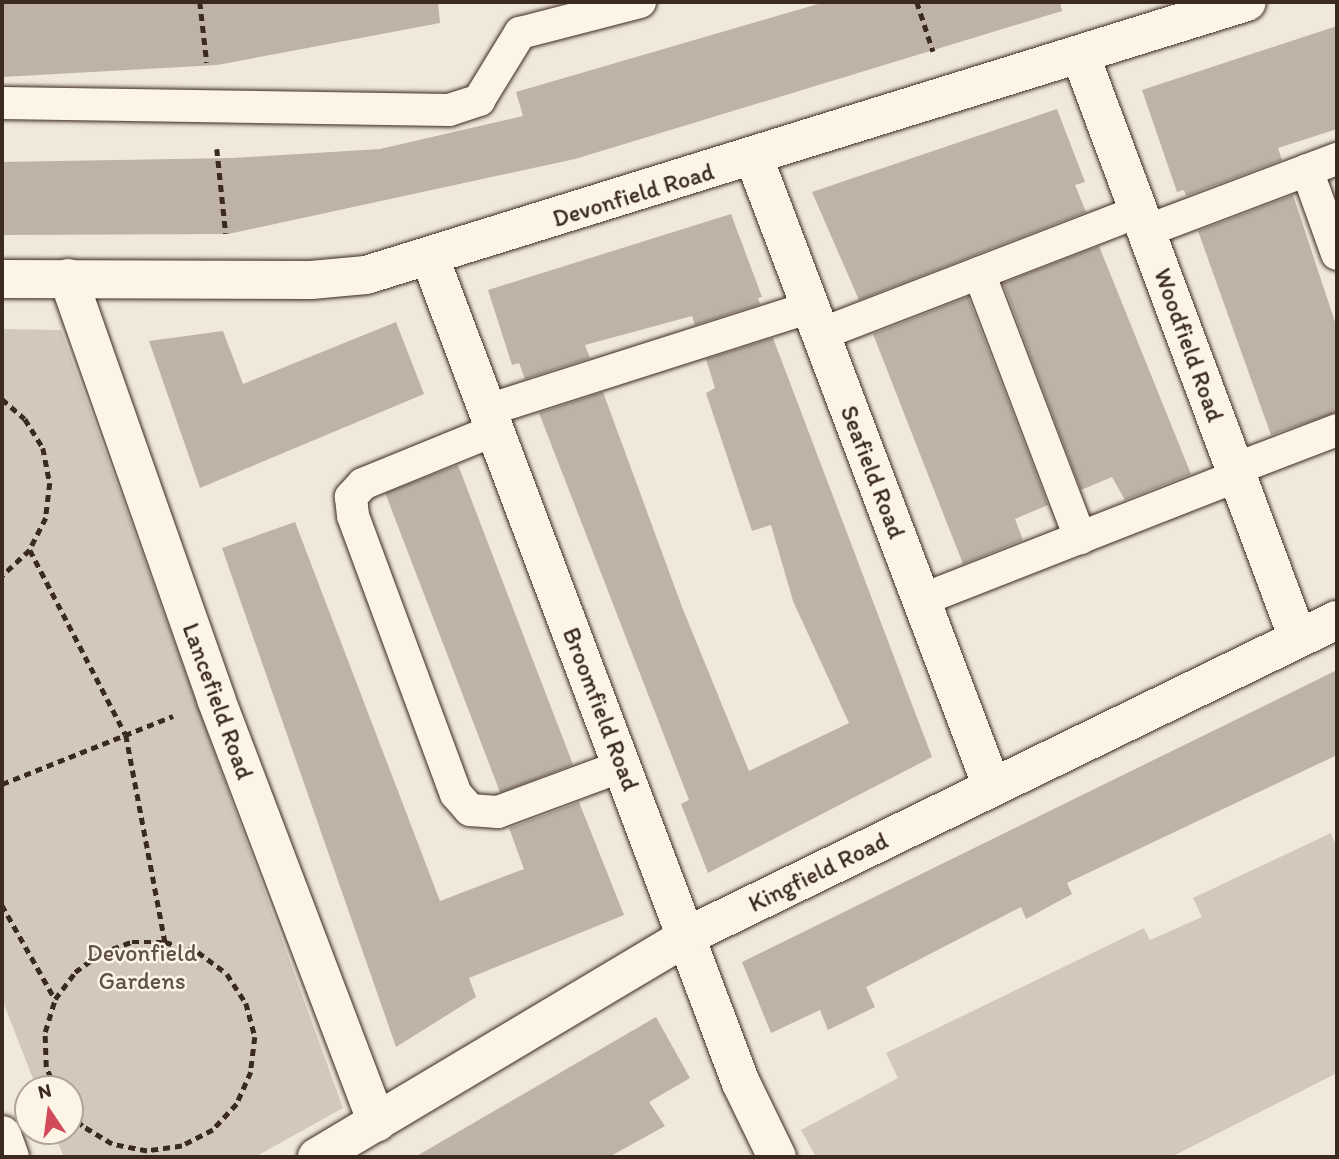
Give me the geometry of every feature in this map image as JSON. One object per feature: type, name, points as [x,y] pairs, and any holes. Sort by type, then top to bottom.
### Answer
[{"type":"street","name":"Devonfield Road","points":[[2,279],[340,279],[430,258],[1247,2]]},
{"type":"street","name":"Woodfield Road","points":[[1080,54],[1297,636]]},
{"type":"street","name":"Seafield Road","points":[[754,158],[992,787]]},
{"type":"street","name":"Broomfield Road","points":[[430,258],[741,1083],[771,1147]]},
{"type":"street","name":"Lancefield Road","points":[[68,278],[216,699],[377,1122]]},
{"type":"street","name":"Kingfield Road","points":[[317,1157],[687,936],[1297,636],[1337,620]]},
{"type":"street","points":[[2,1135],[10,1157]]},
{"type":"lane","points":[[2,103],[449,110],[479,100],[520,33],[640,2]]},
{"type":"lane","points":[[622,766],[498,812],[470,810],[456,794],[353,516],[351,497],[363,484],[491,420],[979,273],[1337,159]]},
{"type":"lane","points":[[1307,170],[1337,254]]},
{"type":"lane","points":[[979,273],[1080,537]]},
{"type":"lane","points":[[921,600],[1337,430]]},
{"type":"path","points":[[2,399],[25,419],[43,448],[50,483],[46,518],[30,550],[2,576]]},
{"type":"path","points":[[30,550],[126,735],[165,942]]},
{"type":"path","points":[[2,784],[216,699]]},
{"type":"path","points":[[2,905],[55,999]]},
{"type":"path","points":[[49,1075],[46,1067],[45,1032],[55,999],[75,972],[101,953],[132,942],[165,942],[198,952],[227,974],[246,1003],[255,1037],[251,1072],[237,1104],[203,1135],[182,1146],[147,1151],[112,1144],[84,1127]]},
{"type":"green space","name":"Devonfield Gardens","points":[[2,329],[61,330],[343,1108],[255,1157],[64,1157],[59,1145],[84,1145],[84,1075],[32,1075],[2,999]]},
{"type":"green space","points":[[1331,833],[1337,848],[1337,1073],[1171,1157],[816,1157],[801,1130],[898,1078],[886,1053],[1144,928],[1150,940],[1202,917],[1193,898]]},
{"type":"building","points":[[2,2],[438,2],[440,23],[217,65],[2,77]]},
{"type":"building","points":[[825,2],[1060,2],[1062,11],[575,159],[228,234],[2,235],[2,162],[233,158],[380,149],[523,116],[516,92]]},
{"type":"building","points":[[1337,26],[1337,129],[1278,148],[1282,160],[1186,196],[1184,190],[1177,192],[1142,90]]},
{"type":"building","points":[[1057,109],[1085,182],[1075,185],[1086,212],[859,300],[812,192]]},
{"type":"building","points":[[1293,195],[1337,328],[1337,412],[1271,435],[1198,231]]},
{"type":"building","points":[[731,214],[762,297],[758,298],[760,304],[695,325],[692,316],[585,345],[590,358],[525,379],[519,363],[512,365],[488,290]]},
{"type":"building","points":[[1099,246],[1191,474],[1125,500],[1112,477],[1081,490],[1003,283]]},
{"type":"building","points":[[968,297],[1048,505],[1015,519],[1023,540],[963,564],[873,334]]},
{"type":"building","points":[[396,322],[424,394],[200,488],[149,341],[223,331],[243,384]]},
{"type":"building","points":[[773,338],[932,757],[708,873],[681,804],[689,800],[539,413],[603,392],[682,607],[749,771],[849,723],[793,601],[771,525],[752,531],[706,393],[715,388],[706,359]]},
{"type":"building","points":[[458,465],[573,765],[500,793],[385,493]]},
{"type":"building","points":[[295,522],[440,901],[524,869],[509,828],[579,802],[624,915],[469,978],[476,997],[396,1047],[222,548]]},
{"type":"building","points":[[1337,670],[1337,755],[1067,883],[1072,894],[1026,919],[1021,907],[866,987],[875,1007],[828,1030],[820,1010],[771,1033],[742,962]]},
{"type":"building","points":[[656,1017],[690,1078],[649,1102],[665,1126],[609,1157],[415,1157]]}]
